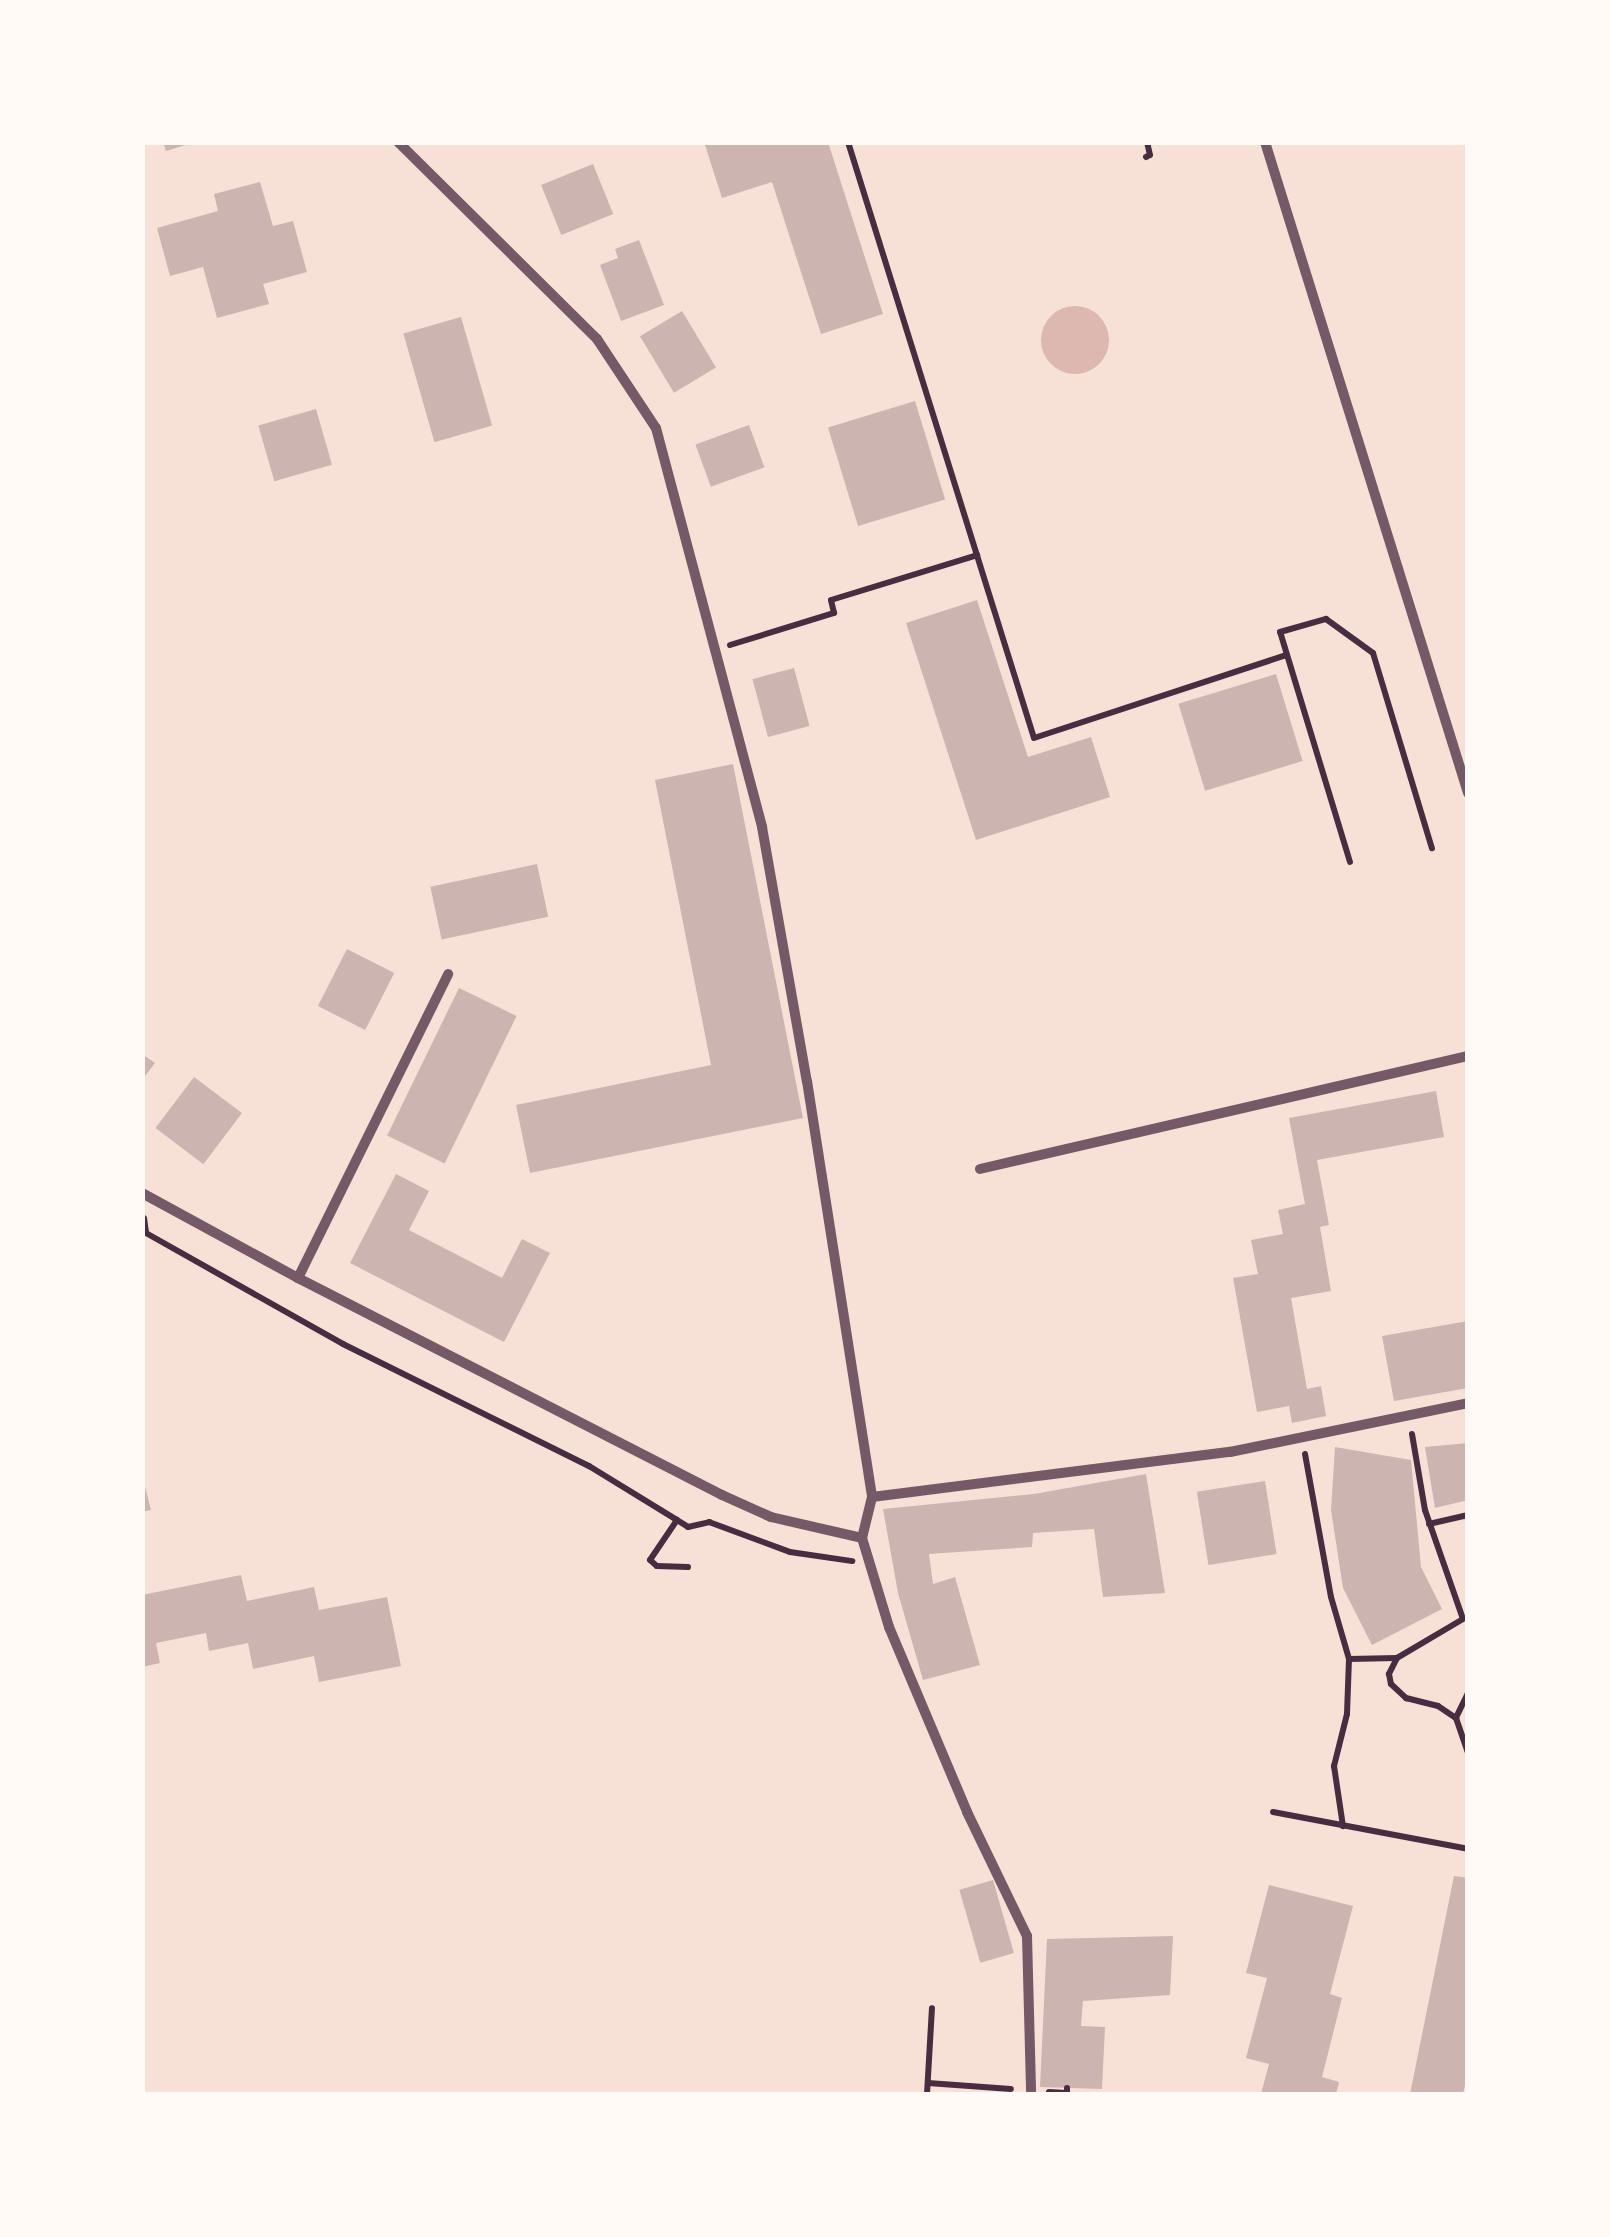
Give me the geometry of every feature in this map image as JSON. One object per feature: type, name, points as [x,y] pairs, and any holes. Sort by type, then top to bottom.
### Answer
[{"type":"street","points":[[398,142],[597,339],[656,428],[762,827],[808,1081],[872,1497],[862,1538],[889,1626],[967,1812],[1027,1936],[1029,2092]]},
{"type":"street","points":[[1264,142],[1468,793]]},
{"type":"street","points":[[298,1278],[448,974]]},
{"type":"street","points":[[980,1169],[1468,1056]]},
{"type":"street","points":[[142,1192],[298,1278],[771,1518],[862,1538]]},
{"type":"street","points":[[872,1497],[1062,1476],[1303,1437],[1468,1403]]},
{"type":"path","points":[[848,142],[1034,738],[1287,655]]},
{"type":"path","points":[[1146,157],[1150,155],[1147,142]]},
{"type":"path","points":[[715,649],[834,613],[831,600],[977,554]]},
{"type":"path","points":[[1350,862],[1280,632],[1326,619],[1372,653],[1432,848]]},
{"type":"path","points":[[142,1210],[146,1234],[343,1344],[589,1466],[688,1527],[709,1522],[790,1552],[854,1562],[869,1557]]},
{"type":"path","points":[[1349,1658],[1397,1658],[1463,1618],[1430,1524],[1409,1415]]},
{"type":"path","points":[[1303,1437],[1327,1580],[1349,1658],[1346,1714],[1334,1766],[1343,1826]]},
{"type":"path","points":[[1430,1524],[1468,1516]]},
{"type":"path","points":[[677,1520],[650,1560],[656,1566],[688,1568]]},
{"type":"path","points":[[1397,1658],[1389,1674],[1397,1693],[1438,1706],[1456,1718],[1468,1752]]},
{"type":"path","points":[[1456,1718],[1468,1693]]},
{"type":"path","points":[[1273,1812],[1468,1850]]},
{"type":"path","points":[[927,2094],[932,2008]]},
{"type":"path","points":[[928,2083],[1029,2092]]},
{"type":"path","points":[[1047,2092],[1067,2094],[1067,2088]]},
{"type":"shaded area","points":[[1075,306],[1099,316],[1109,340],[1099,364],[1075,374],[1051,364],[1041,340],[1051,316]]},
{"type":"building","points":[[163,142],[192,142],[192,143],[166,151]]},
{"type":"building","points":[[704,142],[828,142],[883,314],[821,334],[772,182],[722,198]]},
{"type":"building","points":[[593,164],[613,214],[561,235],[541,185]]},
{"type":"building","points":[[260,182],[273,226],[293,221],[307,272],[263,284],[269,304],[217,318],[203,267],[170,276],[157,228],[218,211],[214,194]]},
{"type":"building","points":[[639,240],[664,305],[621,321],[600,265],[618,258],[615,249]]},
{"type":"building","points":[[682,311],[716,368],[674,393],[640,336]]},
{"type":"building","points":[[461,317],[492,426],[434,442],[403,334]]},
{"type":"building","points":[[915,401],[945,499],[858,526],[828,428]]},
{"type":"building","points":[[316,409],[332,465],[274,481],[258,426]]},
{"type":"building","points":[[749,425],[764,467],[711,487],[695,444]]},
{"type":"building","points":[[977,600],[1028,757],[1091,737],[1110,797],[976,840],[906,623]]},
{"type":"building","points":[[794,668],[810,726],[768,737],[752,679]]},
{"type":"building","points":[[1276,674],[1303,761],[1205,791],[1178,704]]},
{"type":"building","points":[[733,764],[803,1118],[530,1173],[516,1105],[711,1065],[655,780]]},
{"type":"building","points":[[537,864],[548,917],[442,939],[430,887]]},
{"type":"building","points":[[347,949],[394,973],[365,1030],[318,1006]]},
{"type":"building","points":[[459,988],[517,1016],[445,1163],[387,1135]]},
{"type":"building","points":[[142,1054],[155,1063],[142,1080]]},
{"type":"building","points":[[194,1077],[242,1113],[203,1164],[155,1128]]},
{"type":"building","points":[[1436,1091],[1444,1137],[1317,1160],[1329,1225],[1320,1227],[1331,1291],[1291,1298],[1307,1389],[1321,1386],[1326,1416],[1292,1423],[1289,1406],[1257,1412],[1233,1278],[1258,1274],[1251,1240],[1283,1234],[1278,1210],[1305,1204],[1289,1118]]},
{"type":"building","points":[[396,1174],[429,1191],[409,1230],[502,1278],[522,1239],[550,1253],[504,1342],[350,1263]]},
{"type":"building","points":[[1468,1321],[1468,1388],[1394,1401],[1382,1336]]},
{"type":"building","points":[[1468,1443],[1468,1500],[1435,1508],[1425,1447]]},
{"type":"building","points":[[1335,1447],[1411,1460],[1421,1567],[1442,1609],[1372,1645],[1343,1588],[1331,1510]]},
{"type":"building","points":[[1146,1474],[1165,1593],[1103,1597],[1094,1529],[1033,1533],[1032,1547],[929,1554],[933,1584],[955,1577],[980,1665],[923,1680],[898,1593],[883,1509],[1034,1494]]},
{"type":"building","points":[[142,1475],[151,1510],[142,1512]]},
{"type":"building","points":[[1265,1481],[1277,1554],[1208,1565],[1197,1492]]},
{"type":"building","points":[[241,1575],[247,1601],[314,1587],[319,1610],[387,1597],[401,1666],[319,1682],[314,1656],[253,1669],[248,1643],[209,1651],[206,1633],[156,1643],[160,1663],[142,1667],[142,1595]]},
{"type":"building","points":[[1454,1876],[1468,1878],[1468,2072],[1463,2094],[1410,2094]]},
{"type":"building","points":[[993,1880],[1014,1953],[980,1963],[959,1890]]},
{"type":"building","points":[[1269,1885],[1353,1906],[1330,1994],[1342,1998],[1322,2077],[1339,2082],[1336,2094],[1261,2094],[1269,2064],[1246,2058],[1267,1978],[1246,1973]]},
{"type":"building","points":[[1173,1936],[1170,1995],[1083,2001],[1081,2026],[1105,2027],[1102,2089],[1040,2087],[1047,1939]]}]
